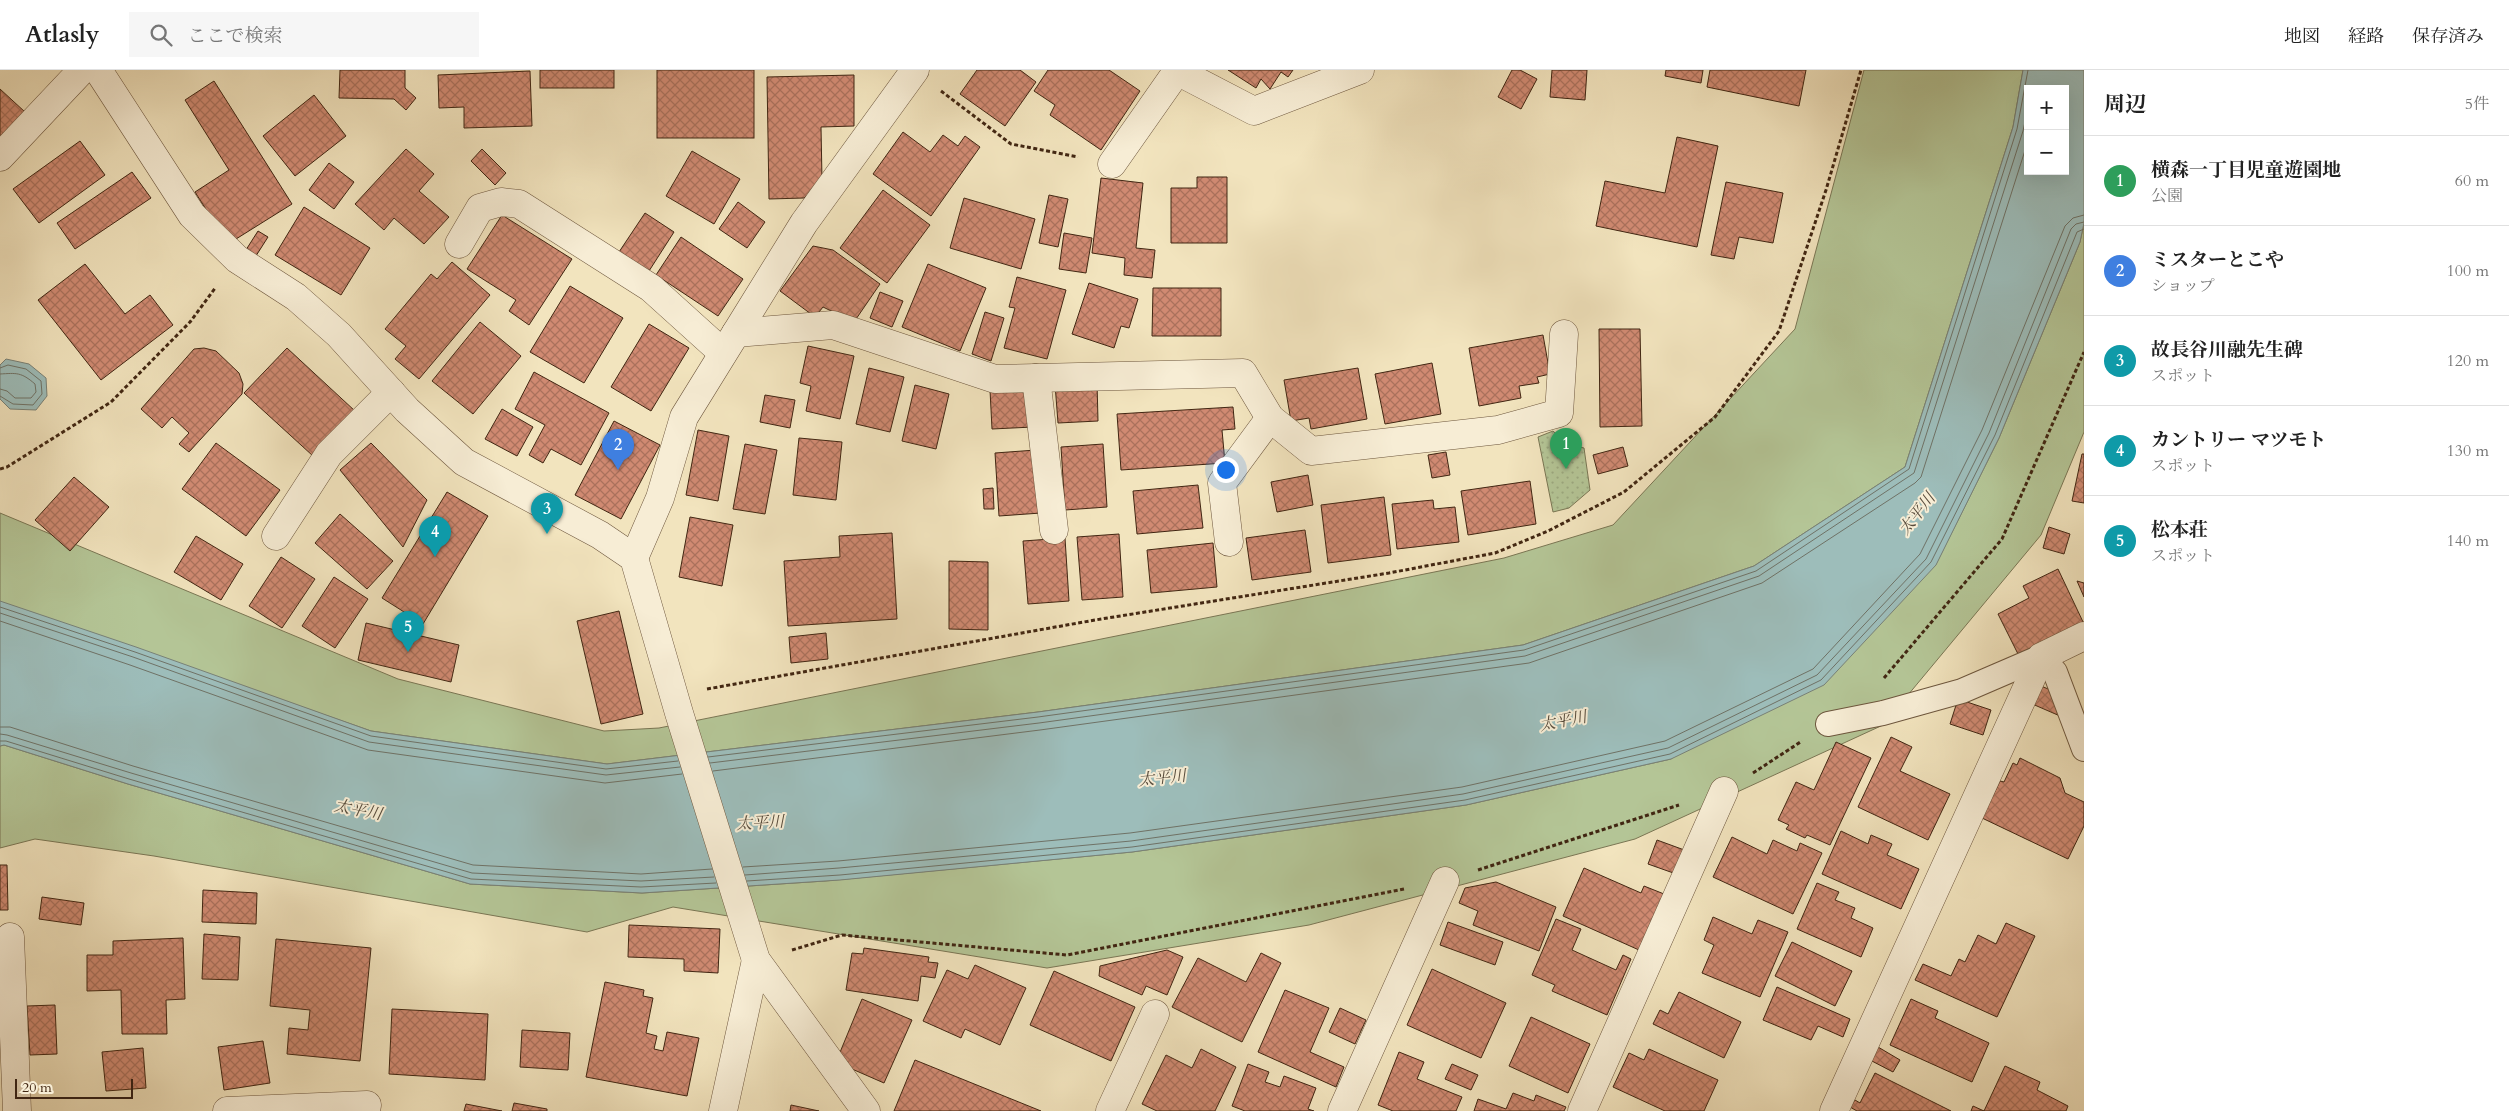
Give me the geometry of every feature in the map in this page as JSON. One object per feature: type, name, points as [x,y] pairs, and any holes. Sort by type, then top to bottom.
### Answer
[{"type":"street","points":[[0,157],[82,70]]},
{"type":"street","points":[[98,70],[192,215],[237,259],[296,297],[339,335],[391,392],[464,462],[600,535],[634,558]]},
{"type":"street","points":[[866,1111],[756,960],[676,704],[634,558],[660,498],[684,417],[804,223],[915,70]]},
{"type":"street","points":[[1112,164],[1177,71],[1254,111],[1360,70]]},
{"type":"street","points":[[459,244],[480,208],[501,202],[519,204],[651,288],[730,343],[833,325],[995,379],[1243,373],[1270,418],[1310,451],[1498,430],[1559,414],[1564,334]]},
{"type":"street","points":[[1036,378],[1054,530]]},
{"type":"street","points":[[276,536],[330,454],[391,392]]},
{"type":"street","points":[[1229,542],[1222,484],[1270,418]]},
{"type":"street","points":[[1834,1111],[2041,657],[2084,636]]},
{"type":"street","points":[[1582,1111],[1724,791]]},
{"type":"street","points":[[1342,1111],[1445,881]]},
{"type":"street","points":[[10,936],[17,1111]]},
{"type":"street","points":[[723,1111],[756,960]]},
{"type":"street","points":[[1110,1111],[1155,1014]]},
{"type":"street","points":[[227,1111],[367,1105],[366,1111]]},
{"type":"lane","points":[[1828,724],[1883,713],[1962,691],[2041,657],[2055,672],[2084,749]]},
{"type":"path","points":[[915,70],[1011,144],[1112,164]]},
{"type":"path","points":[[676,704],[1095,620],[1389,573],[1495,553],[1548,531],[1624,492],[1716,417],[1779,331],[1826,190],[1861,70]]},
{"type":"path","points":[[0,469],[7,467],[111,402],[190,322],[237,259]]},
{"type":"path","points":[[1878,685],[2002,539],[2084,352]]},
{"type":"path","points":[[756,960],[842,936],[1067,955],[1445,881],[1724,791],[1828,724]]},
{"type":"green space","points":[[1864,70],[2023,70],[2013,127],[1905,467],[1754,566],[1523,645],[1038,712],[607,764],[371,731],[0,602],[0,513],[398,679],[604,731],[659,728],[1504,558],[1613,525],[1795,329]]},
{"type":"green space","points":[[2084,223],[2084,432],[2041,535],[1883,725],[1635,839],[1309,925],[1047,968],[673,907],[587,932],[154,856],[35,839],[0,848],[0,746],[4,745],[128,784],[470,884],[642,893],[825,881],[1132,852],[1466,805],[1671,759],[1935,566],[1999,438],[2080,242]]},
{"type":"green space","points":[[1553,431],[1567,444],[1584,448],[1590,490],[1569,508],[1553,512],[1538,437]]},
{"type":"water","name":"太平川","points":[[2023,70],[2084,70],[2084,223],[2080,242],[1999,438],[1936,565],[1824,685],[1671,759],[1466,805],[1132,852],[840,880],[642,893],[470,884],[128,784],[4,745],[0,746],[0,601],[136,647],[371,731],[607,764],[1038,712],[1523,645],[1754,566],[1905,467],[2013,127]]},
{"type":"water","points":[[6,359],[29,364],[46,378],[47,396],[36,410],[10,409],[0,399],[0,365]]},
{"type":"building","points":[[340,70],[405,70],[405,88],[416,98],[406,110],[394,99],[339,98]]},
{"type":"building","points":[[540,70],[614,70],[614,88],[540,88]]},
{"type":"building","points":[[657,70],[754,70],[754,138],[657,138]]},
{"type":"building","points":[[977,70],[1020,70],[1036,82],[1005,126],[960,94]]},
{"type":"building","points":[[1048,70],[1109,70],[1140,91],[1101,150],[1050,115],[1055,105],[1034,91]]},
{"type":"building","points":[[1228,70],[1293,70],[1288,77],[1281,72],[1270,89],[1261,79],[1256,88]]},
{"type":"building","points":[[1512,70],[1520,70],[1537,79],[1521,109],[1498,97]]},
{"type":"building","points":[[1552,70],[1587,70],[1585,100],[1550,97]]},
{"type":"building","points":[[1666,70],[1703,70],[1701,83],[1665,76]]},
{"type":"building","points":[[1710,70],[1806,70],[1799,106],[1707,87]]},
{"type":"building","points":[[530,71],[532,126],[464,128],[464,107],[439,108],[438,75]]},
{"type":"building","points":[[854,75],[854,126],[821,127],[822,180],[804,198],[769,199],[767,77]]},
{"type":"building","points":[[214,81],[292,204],[228,244],[195,192],[229,170],[185,100]]},
{"type":"building","points":[[0,89],[25,112],[0,139]]},
{"type":"building","points":[[314,95],[346,136],[295,176],[263,136]]},
{"type":"building","points":[[903,132],[930,152],[943,135],[958,146],[965,136],[980,147],[931,216],[873,174]]},
{"type":"building","points":[[1677,137],[1718,146],[1697,247],[1596,226],[1605,181],[1665,193]]},
{"type":"building","points":[[80,141],[105,175],[39,223],[13,189]]},
{"type":"building","points":[[406,149],[434,174],[419,191],[449,217],[424,244],[394,218],[384,230],[355,204]]},
{"type":"building","points":[[482,149],[506,173],[495,185],[471,161]]},
{"type":"building","points":[[692,151],[740,179],[714,224],[666,196]]},
{"type":"building","points":[[329,163],[354,182],[334,209],[309,190]]},
{"type":"building","points":[[132,172],[151,198],[75,249],[57,223]]},
{"type":"building","points":[[1197,177],[1227,177],[1227,243],[1171,243],[1171,188],[1197,188]]},
{"type":"building","points":[[1101,178],[1143,183],[1136,248],[1155,250],[1152,278],[1124,275],[1125,258],[1092,253]]},
{"type":"building","points":[[1726,182],[1783,193],[1773,243],[1739,237],[1734,259],[1711,255]]},
{"type":"building","points":[[883,190],[930,225],[887,283],[840,248]]},
{"type":"building","points":[[1049,195],[1068,199],[1058,247],[1039,243]]},
{"type":"building","points":[[964,198],[1035,219],[1021,269],[950,248]]},
{"type":"building","points":[[738,202],[765,222],[747,248],[719,229]]},
{"type":"building","points":[[304,207],[370,248],[341,295],[275,255]]},
{"type":"building","points":[[645,213],[674,232],[649,271],[619,252]]},
{"type":"building","points":[[502,215],[572,259],[529,325],[509,311],[516,300],[467,269]]},
{"type":"building","points":[[258,231],[268,237],[254,259],[244,253]]},
{"type":"building","points":[[1064,233],[1092,238],[1086,273],[1059,269]]},
{"type":"building","points":[[681,237],[743,279],[718,316],[656,275]]},
{"type":"building","points":[[813,246],[833,250],[880,284],[854,322],[823,307],[815,317],[780,291]]},
{"type":"building","points":[[452,262],[490,295],[419,379],[395,359],[406,346],[385,329],[431,274],[437,279]]},
{"type":"building","points":[[85,264],[125,314],[150,295],[173,325],[101,380],[38,300]]},
{"type":"building","points":[[928,264],[986,288],[960,351],[902,327]]},
{"type":"building","points":[[1017,277],[1066,290],[1047,359],[1004,348],[1015,308],[1009,307]]},
{"type":"building","points":[[1089,283],[1138,299],[1129,328],[1121,326],[1114,348],[1072,334]]},
{"type":"building","points":[[570,286],[623,318],[584,383],[530,352]]},
{"type":"building","points":[[1153,288],[1221,288],[1221,336],[1152,336]]},
{"type":"building","points":[[880,292],[903,301],[892,327],[870,318]]},
{"type":"building","points":[[985,312],[1004,318],[991,361],[972,354]]},
{"type":"building","points":[[480,322],[521,356],[473,414],[432,381]]},
{"type":"building","points":[[649,324],[689,348],[651,411],[611,387]]},
{"type":"building","points":[[1599,329],[1640,329],[1642,426],[1600,427]]},
{"type":"building","points":[[1543,335],[1550,374],[1537,377],[1539,383],[1519,386],[1521,398],[1479,406],[1469,348]]},
{"type":"building","points":[[808,346],[854,356],[840,419],[806,411],[811,386],[800,383]]},
{"type":"building","points":[[204,348],[216,351],[239,373],[243,384],[242,394],[189,452],[179,444],[189,433],[172,417],[162,428],[141,409],[194,349]]},
{"type":"building","points":[[287,348],[355,411],[313,456],[244,393]]},
{"type":"building","points":[[1432,363],[1441,414],[1385,424],[1375,374]]},
{"type":"building","points":[[869,368],[904,377],[890,432],[856,424]]},
{"type":"building","points":[[1358,368],[1367,419],[1311,429],[1309,418],[1291,421],[1284,380]]},
{"type":"building","points":[[534,372],[609,413],[581,465],[551,449],[543,463],[529,455],[545,425],[515,409]]},
{"type":"building","points":[[1097,382],[1098,421],[1058,423],[1055,384]]},
{"type":"building","points":[[915,385],[949,394],[936,449],[902,441]]},
{"type":"building","points":[[1031,388],[1033,427],[992,429],[990,390]]},
{"type":"building","points":[[765,395],[795,400],[790,428],[760,422]]},
{"type":"building","points":[[1233,407],[1235,429],[1222,430],[1225,463],[1121,470],[1117,414]]},
{"type":"building","points":[[502,409],[533,427],[517,456],[485,439]]},
{"type":"building","points":[[614,421],[660,445],[621,519],[575,495]]},
{"type":"building","points":[[698,430],[729,436],[718,501],[686,495]]},
{"type":"building","points":[[799,438],[842,442],[836,500],[793,495]]},
{"type":"building","points":[[216,443],[280,490],[246,536],[182,489]]},
{"type":"building","points":[[371,443],[427,500],[403,547],[340,470]]},
{"type":"building","points":[[745,444],[777,450],[765,514],[733,509]]},
{"type":"building","points":[[1103,444],[1107,507],[1065,510],[1061,447]]},
{"type":"building","points":[[1623,447],[1628,466],[1598,474],[1593,455]]},
{"type":"building","points":[[1036,450],[1041,513],[999,516],[995,453]]},
{"type":"building","points":[[1446,452],[1450,475],[1432,478],[1428,455]]},
{"type":"building","points":[[2082,454],[2084,454],[2084,503],[2072,501]]},
{"type":"building","points":[[1308,475],[1313,505],[1277,512],[1271,482]]},
{"type":"building","points":[[74,477],[109,507],[70,551],[35,520]]},
{"type":"building","points":[[1530,481],[1536,524],[1468,535],[1461,491]]},
{"type":"building","points":[[1198,485],[1203,528],[1137,534],[1133,491]]},
{"type":"building","points":[[993,488],[994,509],[984,509],[983,489]]},
{"type":"building","points":[[447,492],[488,516],[423,624],[382,598]]},
{"type":"building","points":[[1384,497],[1391,555],[1328,563],[1321,505]]},
{"type":"building","points":[[1433,500],[1434,509],[1455,507],[1459,542],[1397,549],[1392,504]]},
{"type":"building","points":[[340,514],[393,561],[367,589],[315,543]]},
{"type":"building","points":[[690,517],[733,525],[722,586],[679,577]]},
{"type":"building","points":[[2049,527],[2070,534],[2064,554],[2043,548]]},
{"type":"building","points":[[1305,530],[1311,572],[1252,580],[1246,538]]},
{"type":"building","points":[[892,533],[897,619],[788,626],[784,561],[840,557],[839,536]]},
{"type":"building","points":[[1119,534],[1123,597],[1082,600],[1077,537]]},
{"type":"building","points":[[196,536],[243,564],[221,600],[174,572]]},
{"type":"building","points":[[1065,538],[1069,601],[1028,604],[1023,541]]},
{"type":"building","points":[[1213,543],[1217,587],[1151,593],[1147,550]]},
{"type":"building","points":[[281,557],[315,579],[282,628],[249,606]]},
{"type":"building","points":[[949,561],[988,562],[988,630],[949,629]]},
{"type":"building","points":[[2058,569],[2084,624],[2019,656],[1998,614],[2029,598],[2023,586]]},
{"type":"building","points":[[334,577],[368,599],[335,648],[302,626]]},
{"type":"building","points":[[2077,581],[2084,583],[2084,597]]},
{"type":"building","points":[[619,611],[643,714],[601,724],[577,621]]},
{"type":"building","points":[[366,623],[459,645],[451,682],[358,660]]},
{"type":"building","points":[[826,633],[828,659],[791,663],[789,637]]},
{"type":"building","points":[[2041,686],[2053,691],[2060,716],[2030,703]]},
{"type":"building","points":[[1958,699],[1991,710],[1983,735],[1950,724]]},
{"type":"building","points":[[1891,737],[1912,747],[1900,771],[1950,794],[1928,840],[1858,807]]},
{"type":"building","points":[[1836,742],[1871,758],[1830,845],[1807,835],[1805,838],[1786,829],[1789,825],[1778,820],[1796,782],[1814,790]]},
{"type":"building","points":[[2020,758],[2060,778],[2065,793],[2084,802],[2084,826],[2068,859],[1982,818],[2000,781],[2004,782],[2013,763],[2017,765]]},
{"type":"building","points":[[1841,831],[1868,844],[1871,835],[1892,844],[1887,855],[1919,869],[1901,909],[1822,874]]},
{"type":"building","points":[[1732,837],[1767,854],[1773,840],[1797,851],[1800,843],[1822,853],[1793,914],[1713,877]]},
{"type":"building","points":[[1657,840],[1687,851],[1679,875],[1648,864]]},
{"type":"building","points":[[0,865],[7,865],[8,910],[0,910]]},
{"type":"building","points":[[1584,868],[1641,893],[1644,886],[1664,894],[1639,950],[1563,916]]},
{"type":"building","points":[[1496,882],[1556,907],[1539,951],[1473,925],[1478,911],[1459,903],[1465,888]]},
{"type":"building","points":[[1817,883],[1839,892],[1835,900],[1855,908],[1851,918],[1873,928],[1861,957],[1797,929]]},
{"type":"building","points":[[203,890],[257,893],[256,924],[202,922]]},
{"type":"building","points":[[42,897],[84,903],[81,925],[39,919]]},
{"type":"building","points":[[1713,917],[1752,934],[1758,920],[1788,932],[1760,997],[1702,973],[1714,945],[1704,940]]},
{"type":"building","points":[[1556,919],[1581,929],[1572,950],[1616,970],[1623,955],[1631,959],[1607,1015],[1552,991],[1555,985],[1532,975]]},
{"type":"building","points":[[1448,922],[1503,942],[1495,965],[1440,945]]},
{"type":"building","points":[[2006,923],[2035,936],[1997,1017],[1915,980],[1923,964],[1951,976],[1959,959],[1965,962],[1978,935],[1996,944]]},
{"type":"building","points":[[629,925],[720,929],[718,973],[684,971],[684,959],[628,957]]},
{"type":"building","points":[[204,934],[240,937],[238,980],[202,979]]},
{"type":"building","points":[[183,938],[185,999],[166,1000],[167,1034],[122,1034],[121,990],[87,991],[87,955],[113,955],[113,941]]},
{"type":"building","points":[[276,939],[371,948],[360,1061],[287,1054],[289,1028],[308,1030],[310,1010],[270,1006]]},
{"type":"building","points":[[1792,942],[1852,971],[1835,1006],[1775,976]]},
{"type":"building","points":[[864,948],[929,957],[928,962],[938,963],[935,978],[921,976],[918,1001],[846,990],[852,953],[863,954]]},
{"type":"building","points":[[1167,950],[1183,957],[1167,995],[1146,986],[1142,995],[1099,976],[1100,966]]},
{"type":"building","points":[[1261,953],[1281,963],[1242,1042],[1172,1007],[1198,958],[1246,982]]},
{"type":"building","points":[[975,965],[1026,988],[1000,1045],[965,1029],[961,1038],[923,1021],[947,970],[968,979]]},
{"type":"building","points":[[1432,969],[1506,1003],[1481,1058],[1407,1025]]},
{"type":"building","points":[[1054,971],[1135,1007],[1111,1061],[1030,1025]]},
{"type":"building","points":[[605,982],[644,990],[643,996],[653,998],[646,1033],[657,1036],[654,1049],[663,1051],[667,1032],[699,1038],[687,1096],[586,1077]]},
{"type":"building","points":[[1777,987],[1850,1019],[1843,1037],[1818,1026],[1811,1040],[1763,1020]]},
{"type":"building","points":[[1285,990],[1329,1008],[1310,1052],[1344,1067],[1336,1087],[1258,1052]]},
{"type":"building","points":[[1679,992],[1741,1022],[1724,1058],[1653,1024],[1660,1010],[1668,1014]]},
{"type":"building","points":[[862,999],[912,1020],[884,1083],[836,1062]]},
{"type":"building","points":[[1911,999],[1938,1011],[1935,1018],[1989,1043],[1972,1082],[1890,1045]]},
{"type":"building","points":[[55,1005],[57,1054],[30,1055],[27,1006]]},
{"type":"building","points":[[1340,1008],[1366,1020],[1355,1044],[1329,1032]]},
{"type":"building","points":[[392,1009],[488,1014],[485,1080],[389,1074]]},
{"type":"building","points":[[1531,1017],[1590,1044],[1568,1093],[1509,1066]]},
{"type":"building","points":[[522,1030],[570,1033],[568,1070],[520,1067]]},
{"type":"building","points":[[263,1041],[270,1083],[224,1090],[218,1047]]},
{"type":"building","points":[[1878,1047],[1900,1060],[1893,1072],[1870,1060]]},
{"type":"building","points":[[143,1048],[146,1088],[106,1091],[102,1052]]},
{"type":"building","points":[[1201,1049],[1236,1067],[1215,1111],[1157,1111],[1142,1104],[1166,1055],[1192,1068]]},
{"type":"building","points":[[1649,1049],[1718,1080],[1704,1111],[1665,1111],[1613,1087],[1629,1053],[1644,1060]]},
{"type":"building","points":[[1399,1052],[1424,1062],[1417,1079],[1462,1097],[1456,1111],[1393,1111],[1378,1105]]},
{"type":"building","points":[[915,1060],[1041,1111],[894,1111]]},
{"type":"building","points":[[1248,1064],[1269,1072],[1265,1082],[1280,1087],[1284,1076],[1316,1088],[1308,1109],[1314,1111],[1245,1111],[1232,1106]]},
{"type":"building","points":[[1452,1064],[1478,1075],[1471,1090],[1445,1079]]},
{"type":"building","points":[[2005,1066],[2040,1082],[2037,1090],[2068,1106],[2066,1111],[1984,1111]]},
{"type":"building","points":[[1875,1073],[1951,1111],[1857,1111],[1850,1107],[1855,1100],[1860,1103]]},
{"type":"building","points":[[1513,1093],[1534,1101],[1536,1095],[1566,1107],[1564,1111],[1474,1111],[1478,1099],[1506,1109]]},
{"type":"building","points":[[514,1103],[547,1109],[547,1111],[512,1111]]},
{"type":"building","points":[[466,1104],[502,1111],[464,1111]]},
{"type":"building","points":[[791,1105],[819,1111],[790,1111]]},
{"type":"building","points":[[1973,1106],[1984,1111],[1971,1111]]},
{"type":"place","name":"横森一丁目児童遊園地","points":[[1566,469]]},
{"type":"place","name":"ミスターとこや","points":[[618,470]]},
{"type":"place","name":"故長谷川融先生碑","points":[[547,534]]},
{"type":"place","name":"カントリー マツモト","points":[[435,557]]},
{"type":"place","name":"松本荘","points":[[408,652]]}]
